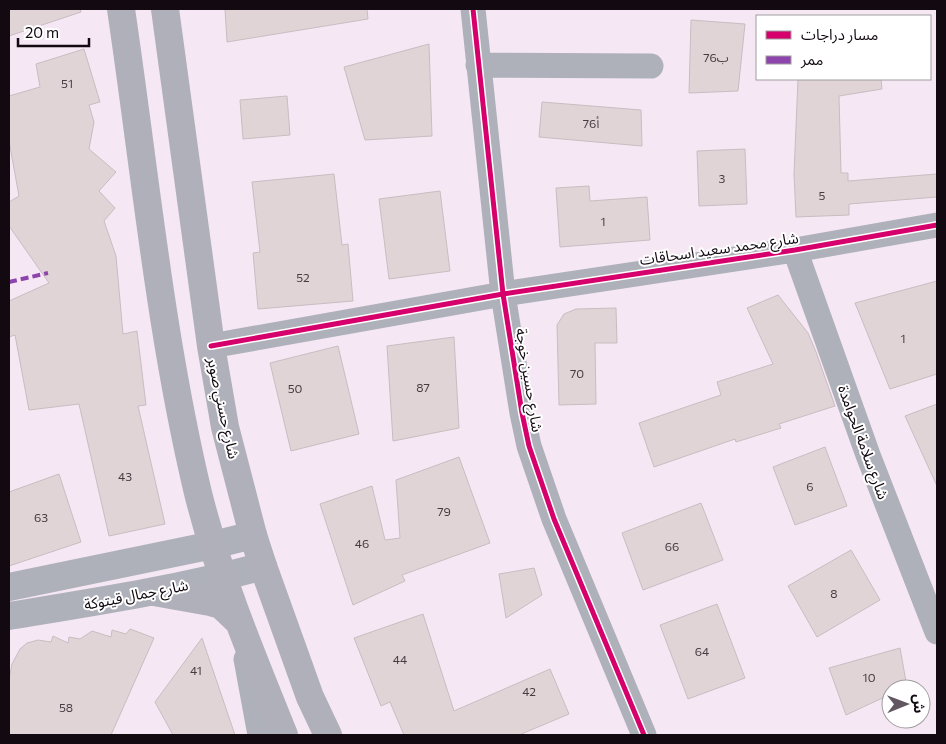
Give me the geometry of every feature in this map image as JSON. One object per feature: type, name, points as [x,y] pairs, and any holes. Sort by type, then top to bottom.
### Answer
[{"type":"main road","points":[[121,9],[157,276],[187,441],[199,495],[222,577],[284,735]]},
{"type":"main road","name":"شارع حسني صوبر","points":[[165,9],[210,346],[226,427],[253,535],[263,566],[310,696],[328,735]]},
{"type":"main road","points":[[154,592],[221,605],[239,622]]},
{"type":"street","name":"شارع حسين خوجة","points":[[472,9],[504,294],[522,413],[529,446],[554,519],[635,732]]},
{"type":"street","points":[[478,65],[651,66]]},
{"type":"street","name":"شارع محمد سعيد اسحاقات","points":[[210,346],[504,294],[795,250],[937,225]]},
{"type":"street","name":"شارع سلامة الحوامدة","points":[[795,250],[868,455],[937,632]]},
{"type":"street","points":[[9,587],[213,546],[253,535]]},
{"type":"street","name":"شارع جمال قيتوكة","points":[[9,616],[154,592],[263,566]]},
{"type":"street","points":[[239,622],[260,735]]},
{"type":"building","points":[[9,9],[80,9],[81,12],[9,36]]},
{"type":"building","points":[[225,9],[367,9],[368,19],[227,42]]},
{"type":"building","points":[[691,20],[745,24],[738,91],[689,93]]},
{"type":"building","points":[[429,44],[432,136],[365,140],[344,67]]},
{"type":"building","points":[[84,49],[100,102],[89,105],[94,122],[89,149],[116,172],[99,191],[115,208],[104,221],[116,256],[123,334],[137,331],[146,405],[138,406],[165,524],[109,536],[79,404],[29,410],[15,335],[9,337],[9,301],[49,283],[9,226],[9,202],[19,196],[9,141],[9,96],[40,87],[36,64]]},
{"type":"building","points":[[798,80],[881,80],[882,89],[839,96],[841,173],[848,173],[848,181],[937,174],[937,197],[849,204],[849,215],[796,217],[794,174]]},
{"type":"building","points":[[287,96],[290,135],[243,139],[240,100]]},
{"type":"building","points":[[542,102],[641,110],[642,146],[539,137]]},
{"type":"building","points":[[745,149],[747,204],[699,206],[697,151]]},
{"type":"building","points":[[334,174],[342,245],[348,244],[353,301],[258,309],[253,253],[260,252],[252,182]]},
{"type":"building","points":[[589,186],[590,201],[647,197],[650,240],[560,247],[556,188]]},
{"type":"building","points":[[440,191],[450,271],[389,279],[379,199]]},
{"type":"building","points":[[937,281],[937,374],[890,389],[855,303]]},
{"type":"building","points":[[778,295],[808,333],[835,406],[779,424],[781,428],[736,442],[735,439],[654,467],[639,423],[721,395],[717,382],[773,364],[747,308]]},
{"type":"building","points":[[616,308],[617,343],[595,343],[596,404],[559,405],[557,325],[564,314],[576,309]]},
{"type":"building","points":[[454,337],[459,428],[393,441],[387,346]]},
{"type":"building","points":[[338,346],[359,434],[291,451],[270,363]]},
{"type":"building","points":[[937,404],[937,486],[905,416]]},
{"type":"building","points":[[825,447],[847,506],[795,525],[773,467]]},
{"type":"building","points":[[459,457],[490,543],[402,575],[405,581],[353,605],[320,504],[372,486],[385,540],[400,538],[396,480]]},
{"type":"building","points":[[59,474],[81,542],[9,566],[9,492]]},
{"type":"building","points":[[701,503],[723,560],[643,590],[622,533]]},
{"type":"building","points":[[851,550],[880,600],[817,637],[788,586]]},
{"type":"building","points":[[534,568],[542,595],[506,618],[499,574]]},
{"type":"building","points":[[717,604],[745,678],[688,699],[660,625]]},
{"type":"building","points":[[423,614],[454,711],[550,669],[569,714],[519,735],[404,735],[390,702],[381,706],[354,638]]},
{"type":"building","points":[[130,629],[154,638],[111,735],[9,735],[9,679],[12,664],[20,649],[27,643],[38,640],[51,642],[53,636],[68,643],[69,637],[80,639],[92,631],[111,637],[112,630],[126,634]]},
{"type":"building","points":[[202,638],[235,735],[173,735],[155,702]]},
{"type":"building","points":[[900,648],[906,679],[881,679],[881,699],[846,715],[829,668]]},
{"type":"marked path","points":[[9,282],[48,273]]},
{"type":"cycle path","points":[[473,9],[503,294],[529,446],[554,519],[644,735]]},
{"type":"cycle path","points":[[211,346],[503,294],[795,250],[937,225]]}]
